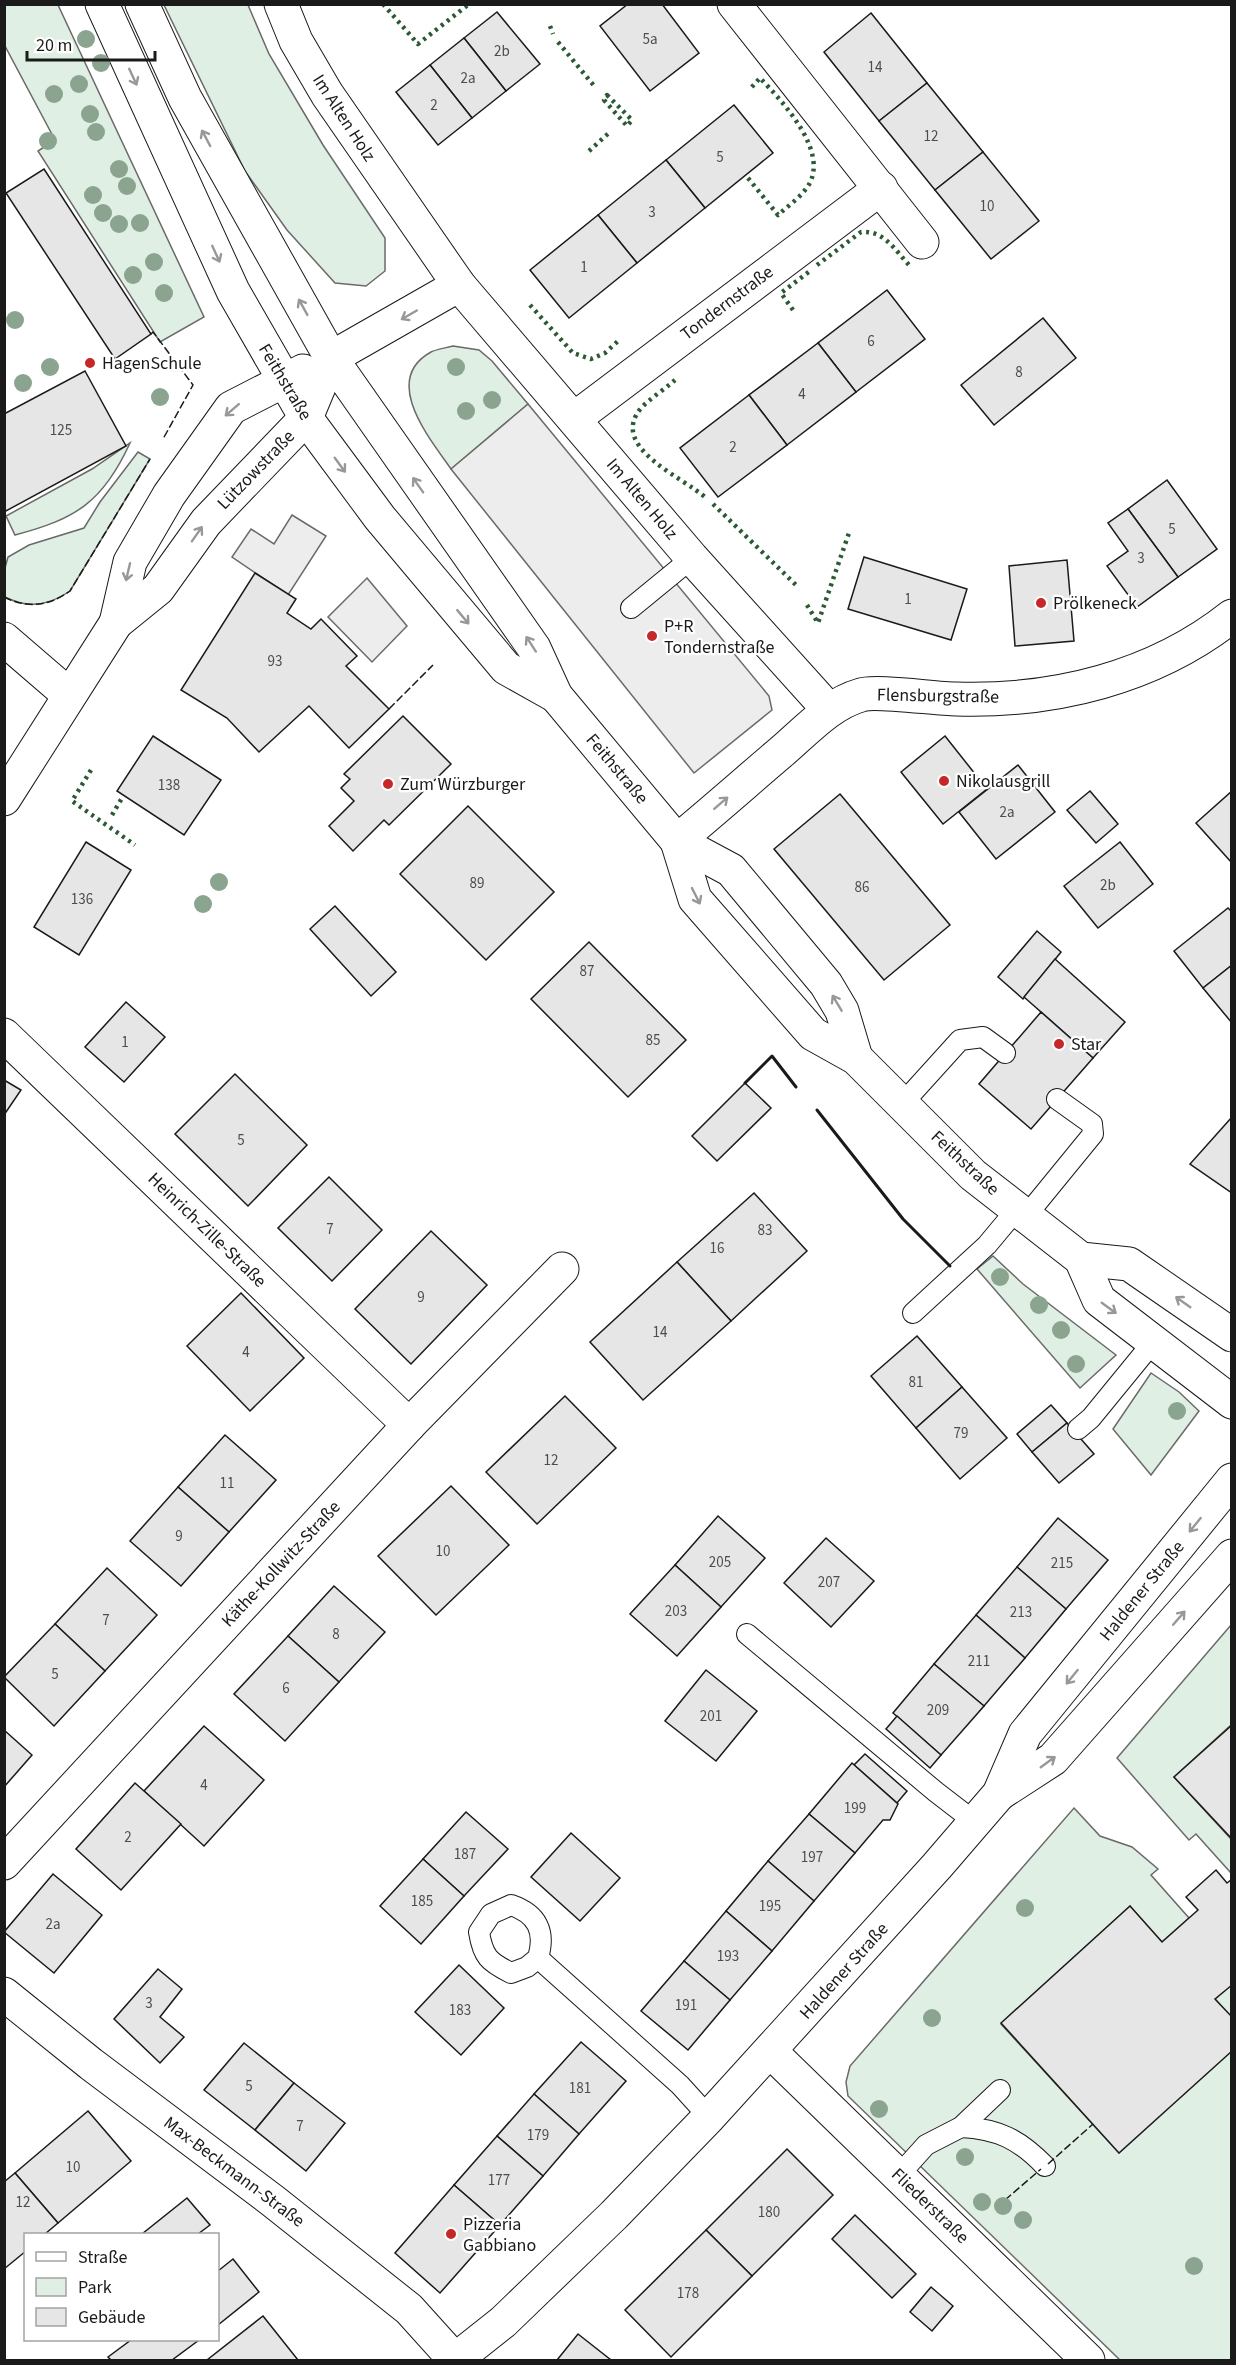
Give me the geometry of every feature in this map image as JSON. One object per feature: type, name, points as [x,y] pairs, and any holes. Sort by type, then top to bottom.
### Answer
[{"type":"street","name":"Feithstraße","points":[[102,4],[233,291],[282,380],[306,418],[380,518],[506,668],[556,696]]},
{"type":"street","name":"Feithstraße","points":[[142,4],[184,98],[331,358],[534,648],[556,696],[677,841],[731,870],[798,950],[826,984],[842,1011],[856,1058]]},
{"type":"street","name":"Im Alten Holz","points":[[281,4],[296,41],[327,94],[459,285],[692,558],[829,710]]},
{"type":"street","points":[[734,4],[922,242]]},
{"type":"street","name":"Tondernstraße","points":[[574,419],[881,188]]},
{"type":"street","points":[[331,358],[459,285]]},
{"type":"street","name":"Lützowstraße","points":[[116,623],[130,562],[169,495],[231,408],[282,380],[331,358]]},
{"type":"street","name":"Lützowstraße","points":[[4,799],[116,623],[158,589],[206,522],[306,418],[331,358]]},
{"type":"street","name":"Flensburgstraße","points":[[677,841],[829,710],[862,694],[990,700],[1076,688],[1117,678],[1159,662],[1202,639],[1232,616]]},
{"type":"street","points":[[4,639],[69,695]]},
{"type":"street","name":"Feithstraße","points":[[677,841],[695,898],[813,1034],[856,1058],[973,1175],[1081,1259],[1099,1300],[1232,1402]]},
{"type":"street","name":"Heinrich-Zille-Straße","points":[[4,1035],[409,1425]]},
{"type":"street","points":[[1081,1259],[1129,1264],[1232,1335]]},
{"type":"street","name":"Käthe-Kollwitz-Straße","points":[[4,1863],[409,1425],[562,1269]]},
{"type":"street","name":"Haldener Straße","points":[[999,1794],[1025,1734],[1232,1480]]},
{"type":"street","name":"Haldener Straße","points":[[455,2360],[511,2314],[614,2215],[709,2117],[771,2052],[999,1794],[1053,1759],[1232,1556]]},
{"type":"street","name":"Max-Beckmann-Straße","points":[[4,1994],[91,2064],[273,2201],[409,2309],[455,2360]]},
{"type":"street","name":"Fliederstraße","points":[[771,2052],[1088,2361]]},
{"type":"lane","points":[[631,608],[692,558]]},
{"type":"lane","points":[[903,1103],[960,1040],[983,1038],[1005,1053]]},
{"type":"lane","points":[[913,1312],[1022,1213],[1093,1134],[1092,1124],[1057,1099]]},
{"type":"lane","points":[[1078,1429],[1091,1418],[1154,1341]]},
{"type":"lane","points":[[747,1634],[975,1822]]},
{"type":"lane","points":[[538,1958],[680,2085],[709,2117]]},
{"type":"lane","points":[[898,2175],[926,2145],[961,2127],[1000,2090]]},
{"type":"lane","points":[[961,2127],[988,2128],[1025,2146],[1045,2166]]},
{"type":"green space","points":[[4,5],[58,5],[204,317],[160,342],[38,151],[55,140],[5,46]]},
{"type":"green space","points":[[164,5],[248,5],[269,54],[323,145],[385,238],[385,271],[366,286],[335,283],[287,230],[245,171]]},
{"type":"green space","points":[[453,346],[479,350],[492,361],[528,404],[451,469],[422,427],[414,410],[410,394],[410,378],[416,364],[431,352]]},
{"type":"green space","points":[[130,443],[109,480],[85,505],[55,522],[15,535],[6,516],[92,469]]},
{"type":"green space","points":[[138,452],[150,459],[70,591],[54,600],[38,604],[22,603],[5,597],[5,568],[8,557],[29,545],[84,528],[100,502]]},
{"type":"green space","points":[[993,1256],[1023,1284],[1116,1355],[1080,1388],[977,1269]]},
{"type":"green space","points":[[1151,1373],[1179,1392],[1199,1411],[1151,1475],[1113,1429]]},
{"type":"green space","points":[[1231,1625],[1231,1725],[1174,1777],[1231,1839],[1231,1873],[1196,1834],[1189,1840],[1117,1758]]},
{"type":"green space","points":[[1074,1808],[1100,1836],[1132,1847],[1158,1869],[1151,1875],[1189,1918],[1162,1942],[1130,1906],[1001,2024],[1119,2153],[1231,2051],[1231,2360],[1120,2360],[848,2096],[846,2082],[850,2066]]},
{"type":"green space","points":[[1231,1985],[1231,2017],[1215,1999]]},
{"type":"shaded area","name":"P+R Tondernstraße","points":[[528,404],[769,696],[772,710],[694,773],[451,469]]},
{"type":"shaded area","points":[[292,515],[326,536],[288,595],[232,557],[251,529],[274,544]]},
{"type":"shaded area","points":[[367,578],[407,626],[372,662],[328,617]]},
{"type":"building","points":[[628,4],[662,4],[699,53],[650,91],[600,26]]},
{"type":"building","points":[[497,12],[540,64],[506,91],[464,38]]},
{"type":"building","points":[[871,13],[927,83],[879,121],[824,52]]},
{"type":"building","points":[[464,38],[506,91],[472,118],[430,65]]},
{"type":"building","points":[[430,65],[472,118],[438,145],[396,92]]},
{"type":"building","points":[[927,83],[983,152],[935,190],[879,121]]},
{"type":"building","points":[[734,105],[773,153],[705,208],[666,160]]},
{"type":"building","points":[[983,152],[1039,221],[991,259],[935,190]]},
{"type":"building","points":[[666,160],[705,208],[637,263],[598,215]]},
{"type":"building","points":[[44,169],[151,334],[115,359],[6,193]]},
{"type":"building","points":[[598,215],[637,263],[569,318],[530,270]]},
{"type":"building","points":[[887,290],[925,339],[856,392],[818,343]]},
{"type":"building","points":[[1043,318],[1076,358],[994,425],[961,385]]},
{"type":"building","points":[[818,343],[856,392],[787,445],[749,395]]},
{"type":"building","points":[[85,371],[126,446],[4,512],[4,414]]},
{"type":"building","points":[[749,395],[787,445],[718,497],[680,448]]},
{"type":"building","points":[[1167,480],[1217,549],[1178,577],[1128,509]]},
{"type":"building","points":[[1128,509],[1178,577],[1137,607],[1107,566],[1128,551],[1108,523]]},
{"type":"building","points":[[864,557],[967,589],[951,640],[848,609]]},
{"type":"building","name":"Prölkeneck","points":[[1067,560],[1074,641],[1015,646],[1009,566]]},
{"type":"building","points":[[255,573],[296,599],[287,613],[311,629],[321,619],[357,656],[346,666],[389,709],[349,748],[309,706],[259,752],[227,718],[181,690]]},
{"type":"building","name":"Zum Würzburger","points":[[403,716],[451,764],[389,825],[384,820],[353,851],[329,826],[354,801],[341,788],[350,779],[344,774]]},
{"type":"building","points":[[153,736],[221,780],[184,835],[117,791]]},
{"type":"building","name":"Nikolausgrill","points":[[945,736],[987,789],[943,824],[901,772]]},
{"type":"building","points":[[1018,765],[1055,812],[996,859],[959,812]]},
{"type":"building","points":[[1090,791],[1118,824],[1096,843],[1067,810]]},
{"type":"building","points":[[1232,791],[1232,863],[1196,823]]},
{"type":"building","points":[[840,794],[950,925],[884,980],[774,849]]},
{"type":"building","points":[[468,806],[554,892],[486,960],[400,874]]},
{"type":"building","points":[[86,842],[131,870],[79,955],[34,927]]},
{"type":"building","points":[[1120,842],[1153,884],[1098,928],[1064,886]]},
{"type":"building","points":[[335,906],[396,972],[371,996],[310,929]]},
{"type":"building","points":[[1228,908],[1232,912],[1232,965],[1203,988],[1174,951]]},
{"type":"building","points":[[1037,931],[1061,952],[1023,999],[998,977]]},
{"type":"building","points":[[589,942],[686,1040],[628,1097],[531,999]]},
{"type":"building","points":[[1055,959],[1125,1022],[1093,1058],[1024,997]]},
{"type":"building","points":[[1232,965],[1232,1023],[1203,988]]},
{"type":"building","points":[[126,1002],[165,1037],[124,1082],[85,1047]]},
{"type":"building","points":[[1041,1012],[1093,1058],[1031,1129],[979,1084]]},
{"type":"building","points":[[235,1074],[307,1145],[248,1206],[175,1134]]},
{"type":"building","points":[[4,1080],[21,1090],[4,1115]]},
{"type":"building","points":[[745,1083],[771,1108],[717,1161],[692,1136]]},
{"type":"building","points":[[1232,1117],[1232,1193],[1190,1164]]},
{"type":"building","points":[[329,1177],[382,1230],[332,1281],[278,1228]]},
{"type":"building","points":[[754,1193],[807,1251],[731,1321],[677,1262]]},
{"type":"building","points":[[431,1231],[487,1285],[411,1364],[355,1309]]},
{"type":"building","points":[[677,1262],[731,1321],[643,1400],[590,1342]]},
{"type":"building","points":[[241,1293],[304,1358],[250,1411],[187,1346]]},
{"type":"building","points":[[917,1336],[962,1387],[916,1428],[871,1376]]},
{"type":"building","points":[[962,1387],[1007,1438],[960,1479],[916,1428]]},
{"type":"building","points":[[565,1396],[616,1448],[537,1524],[486,1472]]},
{"type":"building","points":[[1051,1405],[1067,1423],[1032,1452],[1017,1434]]},
{"type":"building","points":[[1067,1423],[1094,1454],[1059,1483],[1032,1452]]},
{"type":"building","points":[[225,1435],[276,1480],[229,1532],[178,1487]]},
{"type":"building","points":[[451,1486],[509,1545],[436,1615],[378,1556]]},
{"type":"building","points":[[178,1487],[229,1532],[181,1586],[130,1541]]},
{"type":"building","points":[[718,1516],[765,1558],[721,1607],[675,1565]]},
{"type":"building","points":[[1058,1518],[1108,1560],[1066,1609],[1017,1567]]},
{"type":"building","points":[[826,1538],[874,1581],[831,1627],[784,1583]]},
{"type":"building","points":[[675,1565],[721,1607],[677,1656],[630,1614]]},
{"type":"building","points":[[1017,1567],[1066,1609],[1025,1658],[976,1615]]},
{"type":"building","points":[[107,1568],[157,1615],[105,1671],[55,1624]]},
{"type":"building","points":[[334,1586],[385,1632],[339,1682],[288,1636]]},
{"type":"building","points":[[976,1615],[1025,1658],[984,1706],[934,1664]]},
{"type":"building","points":[[55,1624],[105,1671],[54,1726],[4,1677]]},
{"type":"building","points":[[288,1636],[339,1682],[285,1741],[234,1694]]},
{"type":"building","points":[[934,1664],[984,1706],[941,1755],[893,1713]]},
{"type":"building","points":[[706,1670],[757,1711],[716,1761],[665,1721]]},
{"type":"building","points":[[897,1716],[941,1755],[930,1768],[886,1729]]},
{"type":"building","points":[[1232,1725],[1232,1839],[1174,1777]]},
{"type":"building","points":[[204,1726],[264,1780],[204,1846],[144,1791]]},
{"type":"building","points":[[4,1730],[32,1755],[4,1787]]},
{"type":"building","points":[[865,1754],[907,1791],[897,1803],[854,1765]]},
{"type":"building","points":[[852,1763],[898,1804],[890,1820],[883,1820],[855,1853],[809,1814]]},
{"type":"building","points":[[135,1783],[181,1824],[121,1890],[76,1849]]},
{"type":"building","points":[[466,1812],[508,1849],[464,1896],[423,1859]]},
{"type":"building","points":[[809,1814],[855,1853],[814,1901],[768,1861]]},
{"type":"building","points":[[571,1833],[620,1878],[580,1921],[531,1877]]},
{"type":"building","points":[[423,1859],[464,1896],[421,1944],[380,1906]]},
{"type":"building","points":[[768,1861],[814,1901],[772,1951],[726,1911]]},
{"type":"building","points":[[1216,1870],[1227,1883],[1232,1879],[1232,1985],[1215,1999],[1232,2017],[1232,2051],[1119,2153],[1001,2023],[1130,1906],[1162,1942],[1198,1910],[1186,1897]]},
{"type":"building","points":[[53,1874],[102,1915],[54,1973],[4,1932]]},
{"type":"building","points":[[726,1911],[772,1951],[730,2000],[684,1961]]},
{"type":"building","points":[[684,1961],[730,2000],[688,2050],[641,2011]]},
{"type":"building","points":[[459,1965],[504,2008],[461,2055],[415,2012]]},
{"type":"building","points":[[158,1969],[182,1989],[160,2017],[184,2037],[160,2063],[114,2019]]},
{"type":"building","points":[[581,2042],[626,2081],[579,2134],[534,2094]]},
{"type":"building","points":[[244,2043],[294,2083],[255,2130],[204,2090]]},
{"type":"building","points":[[294,2083],[345,2123],[306,2171],[255,2130]]},
{"type":"building","points":[[534,2094],[579,2134],[543,2176],[497,2136]]},
{"type":"building","points":[[88,2111],[131,2161],[58,2223],[15,2173]]},
{"type":"building","points":[[497,2136],[543,2176],[500,2225],[454,2185]]},
{"type":"building","points":[[787,2149],[833,2195],[752,2276],[706,2230]]},
{"type":"building","points":[[15,2173],[58,2223],[46,2233],[24,2233],[24,2253],[4,2269],[4,2182]]},
{"type":"building","points":[[454,2185],[500,2225],[440,2293],[395,2253]]},
{"type":"building","points":[[187,2198],[210,2225],[199,2233],[143,2233]]},
{"type":"building","points":[[855,2215],[916,2274],[892,2298],[832,2239]]},
{"type":"building","points":[[706,2230],[752,2276],[671,2357],[625,2310]]},
{"type":"building","points":[[233,2259],[259,2292],[219,2324],[219,2270]]},
{"type":"building","points":[[931,2287],[953,2306],[932,2331],[910,2312]]},
{"type":"building","points":[[263,2316],[298,2360],[207,2360]]},
{"type":"building","points":[[578,2334],[611,2360],[557,2360]]},
{"type":"building","points":[[130,2341],[198,2341],[172,2360],[111,2360],[108,2357]]},
{"type":"hedge","points":[[383,4],[418,44],[469,4]]},
{"type":"hedge","points":[[550,26],[553,34]]},
{"type":"hedge","points":[[558,42],[595,87]]},
{"type":"hedge","points":[[748,178],[778,215],[805,190],[813,173],[813,158],[809,143],[791,114],[760,78],[751,88]]},
{"type":"hedge","points":[[607,95],[632,120],[627,126],[604,100],[607,95]]},
{"type":"hedge","points":[[589,151],[610,132]]},
{"type":"hedge","points":[[817,265],[861,232],[869,232],[883,238],[909,265]]},
{"type":"hedge","points":[[793,310],[781,293],[810,271]]},
{"type":"hedge","points":[[530,305],[573,353],[591,359],[605,353],[618,341]]},
{"type":"hedge","points":[[675,380],[642,407],[634,422],[634,435],[641,448],[653,460],[706,498]]},
{"type":"hedge","points":[[713,504],[798,587]]},
{"type":"hedge","points":[[807,605],[818,623],[850,530]]},
{"type":"hedge","points":[[91,770],[72,801],[135,845]]},
{"type":"hedge","points":[[112,815],[122,798]]},
{"type":"fence","points":[[151,334],[153,332],[193,385],[163,439]]},
{"type":"fence","points":[[4,597],[21,603],[38,604],[54,600],[70,591],[150,459]]},
{"type":"fence","points":[[389,709],[433,665]]},
{"type":"fence","points":[[1048,2164],[1093,2124]]},
{"type":"fence","points":[[1005,2200],[1041,2169]]},
{"type":"wall","points":[[745,1083],[772,1056],[796,1087]]},
{"type":"wall","points":[[817,1110],[903,1219],[950,1266]]},
{"type":"place","name":"HagenSchule","points":[[90,363]]},
{"type":"place","name":"Prölkeneck","points":[[1041,603]]},
{"type":"place","name":"P+R Tondernstraße","points":[[652,636]]},
{"type":"place","name":"Nikolausgrill","points":[[944,781]]},
{"type":"place","name":"Zum Würzburger","points":[[388,784]]},
{"type":"place","name":"Star","points":[[1059,1044]]},
{"type":"place","name":"Pizzeria Gabbiano","points":[[451,2234]]}]
